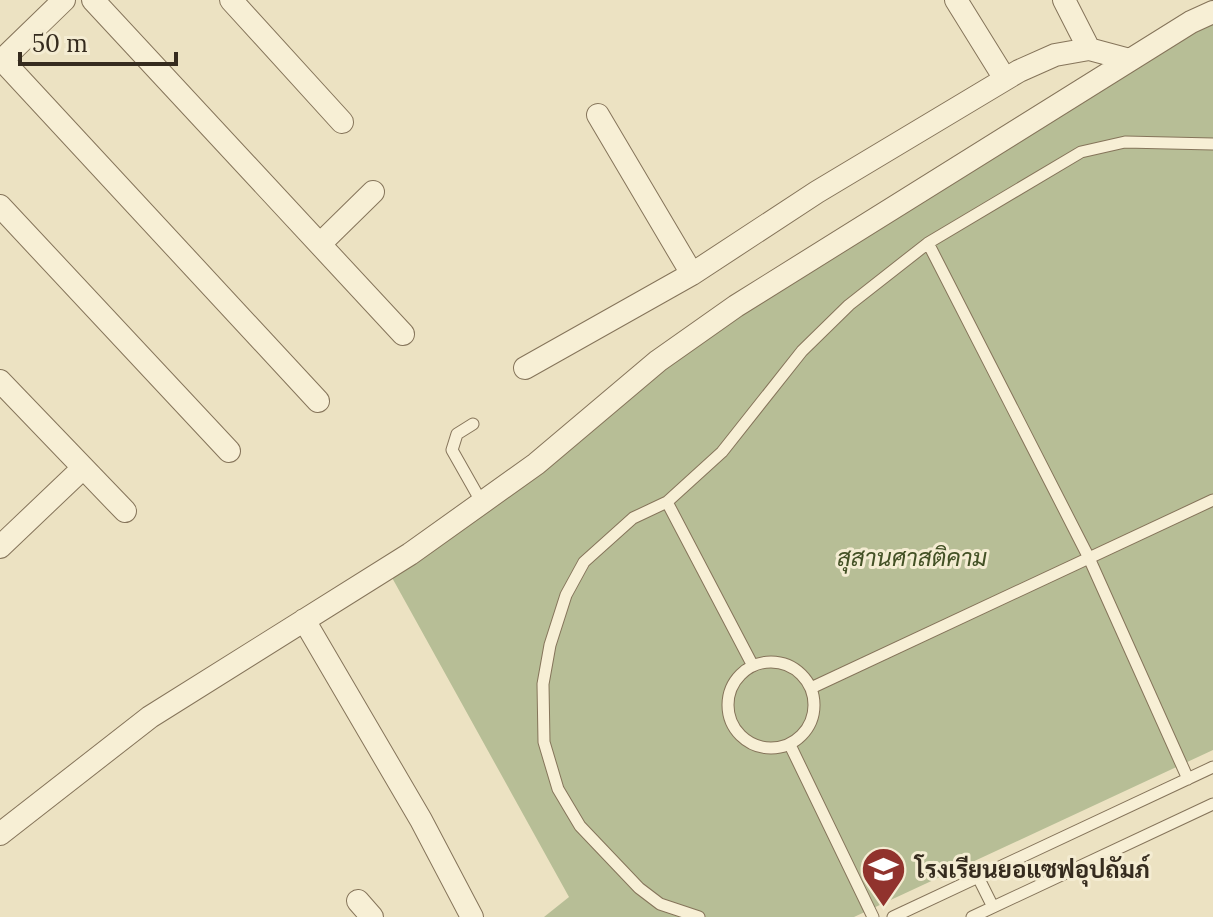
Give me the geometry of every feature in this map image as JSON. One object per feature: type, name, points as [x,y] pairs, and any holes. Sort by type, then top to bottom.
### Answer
[{"type":"street","points":[[93,0],[403,334]]},
{"type":"street","points":[[231,0],[342,122]]},
{"type":"street","points":[[956,0],[1005,79]]},
{"type":"street","points":[[1064,0],[1089,49]]},
{"type":"street","points":[[49,5],[1,61],[318,401]]},
{"type":"street","points":[[0,834],[150,717],[410,554],[482,503],[536,464],[658,361],[736,306],[1191,22],[1213,12]]},
{"type":"street","points":[[525,368],[692,274],[817,192],[1005,79],[1055,55],[1089,49],[1130,60]]},
{"type":"street","points":[[598,115],[692,274]]},
{"type":"street","points":[[320,244],[373,192]]},
{"type":"street","points":[[0,206],[229,451]]},
{"type":"street","points":[[4,393],[125,511]]},
{"type":"street","points":[[0,547],[83,468]]},
{"type":"street","points":[[304,620],[421,820],[472,917]]},
{"type":"lane","points":[[699,917],[660,904],[629,878],[580,826],[558,789],[544,742],[543,684],[550,645],[566,595],[584,562],[633,518],[667,502],[722,452],[802,351],[849,305],[928,243],[1081,152],[1125,142],[1213,144]]},
{"type":"lane","points":[[928,243],[1089,558],[1188,779]]},
{"type":"lane","points":[[473,424],[457,434],[452,450],[482,503]]},
{"type":"lane","points":[[811,688],[1213,500]]},
{"type":"lane","points":[[667,502],[753,666]]},
{"type":"lane","points":[[770,662],[787,664],[801,674],[811,688],[813,715],[808,728],[790,745],[772,748],[757,746],[735,728],[729,714],[728,700],[732,686],[741,674],[753,666],[770,662]]},
{"type":"lane","points":[[790,745],[873,917]]},
{"type":"lane","points":[[893,917],[1213,767]]},
{"type":"lane","points":[[972,917],[1213,804]]},
{"type":"lane","points":[[978,877],[993,907]]},
{"type":"green space","name":"สุสานศาสติคาม","points":[[1213,19],[1213,750],[854,917],[544,917],[569,897],[390,574],[700,335]]},
{"type":"place","name":"โรงเรียนยอแซฟอุปถัมภ์","points":[[884,908]]}]
